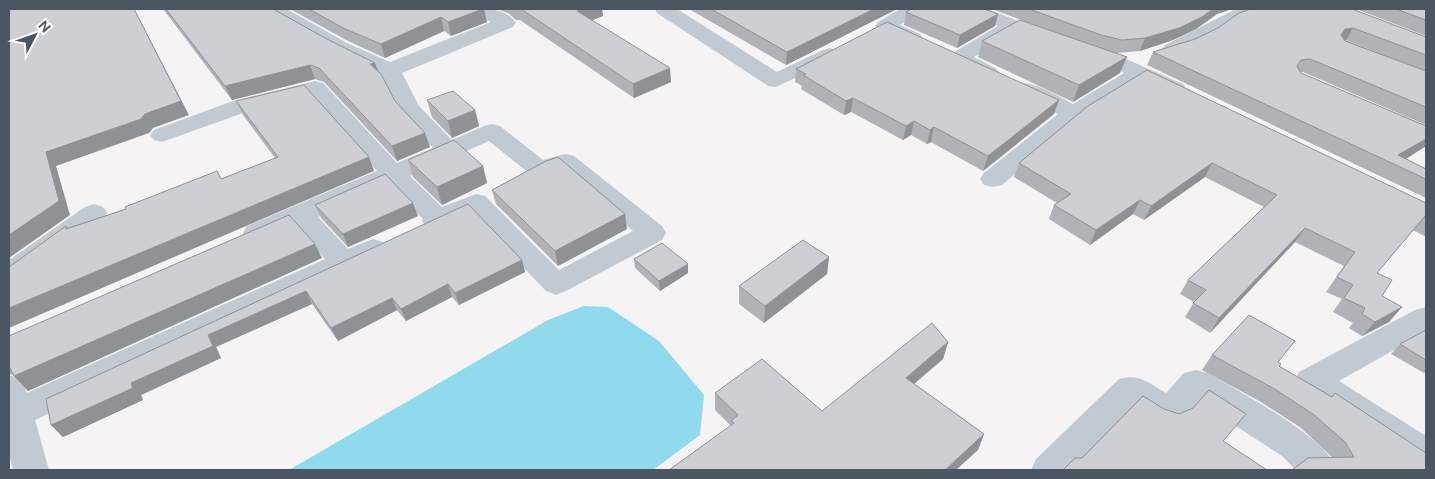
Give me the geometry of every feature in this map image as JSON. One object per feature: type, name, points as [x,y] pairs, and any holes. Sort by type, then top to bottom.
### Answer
[{"type":"street","points":[[274,9],[340,47],[390,70],[410,109],[448,150]]},
{"type":"street","points":[[390,70],[506,23],[481,9]]},
{"type":"street","points":[[664,9],[776,81],[843,47]]},
{"type":"street","points":[[913,9],[877,30],[943,51],[1074,113]]},
{"type":"street","points":[[972,9],[993,18],[1014,18],[1064,45]]},
{"type":"street","points":[[993,179],[1074,113],[1149,61],[1204,34],[1225,20],[1254,9]]},
{"type":"street","points":[[943,51],[1014,18]]},
{"type":"street","points":[[1108,59],[1149,61],[1192,98]]},
{"type":"street","points":[[162,135],[238,107],[315,88],[393,174],[439,219]]},
{"type":"street","points":[[31,470],[12,401],[344,262],[507,186],[565,161],[652,233],[556,284],[507,186],[492,131],[239,241]]},
{"type":"street","points":[[9,274],[94,213]]},
{"type":"street","points":[[300,214],[344,262]]},
{"type":"street","points":[[1426,318],[1310,381],[1426,455]]},
{"type":"street","points":[[1049,470],[1131,389],[1169,413],[1196,383],[1294,445],[1320,470]]},
{"type":"water","points":[[584,306],[608,307],[659,341],[704,395],[700,435],[653,470],[289,470],[548,320]]},
{"type":"building","points":[[9,9],[134,9],[181,101],[145,114],[141,119],[46,152],[59,201],[9,235]]},
{"type":"building","points":[[166,9],[273,9],[375,63],[370,64],[381,74],[395,101],[425,133],[392,146],[319,68],[310,65],[225,86]]},
{"type":"building","points":[[309,9],[483,9],[448,22],[441,17],[381,44],[343,28]]},
{"type":"building","points":[[521,9],[585,9],[577,11],[670,68],[633,84]]},
{"type":"building","points":[[711,9],[874,9],[787,52]]},
{"type":"building","points":[[911,9],[984,9],[998,14],[960,35],[906,12]]},
{"type":"building","points":[[1029,9],[1213,9],[1202,17],[1179,28],[1145,38],[1122,40],[1101,35]]},
{"type":"building","points":[[1251,9],[1352,9],[1426,37],[1426,55],[1353,28],[1345,29],[1341,35],[1345,41],[1426,71],[1426,107],[1310,59],[1301,60],[1297,66],[1301,73],[1426,126],[1426,139],[1398,155],[1426,169],[1426,179],[1153,52],[1195,39],[1218,28],[1239,13]]},
{"type":"building","points":[[1396,9],[1426,9],[1426,20]]},
{"type":"building","points":[[1020,20],[1127,57],[1079,85],[982,41]]},
{"type":"building","points":[[887,22],[1059,100],[988,156],[934,127],[930,130],[914,121],[906,126],[853,98],[846,101],[796,69]]},
{"type":"building","points":[[1147,70],[1426,203],[1426,217],[1377,273],[1392,280],[1382,296],[1402,307],[1375,322],[1362,314],[1365,308],[1344,298],[1353,285],[1337,277],[1355,252],[1305,228],[1219,318],[1193,303],[1206,290],[1188,280],[1277,195],[1212,163],[1151,206],[1140,200],[1096,230],[1054,205],[1071,194],[1019,163],[1088,106]]},
{"type":"building","points":[[304,85],[369,157],[9,308],[9,267],[66,226],[66,229],[126,209],[125,207],[217,171],[221,179],[278,157],[236,101]]},
{"type":"building","points":[[453,91],[475,110],[448,121],[427,100]]},
{"type":"building","points":[[454,140],[483,166],[437,187],[408,160]]},
{"type":"building","points":[[558,157],[625,214],[555,251],[492,190],[546,161]]},
{"type":"building","points":[[385,174],[413,203],[343,234],[315,205]]},
{"type":"building","points":[[468,204],[522,260],[455,293],[448,284],[401,309],[392,298],[331,328],[306,291],[208,335],[213,346],[131,383],[133,388],[51,425],[46,399]]},
{"type":"building","points":[[289,215],[315,244],[14,376],[9,366],[9,336]]},
{"type":"building","points":[[803,240],[829,257],[765,306],[739,286]]},
{"type":"building","points":[[662,243],[688,264],[659,281],[634,259]]},
{"type":"building","points":[[1249,315],[1295,341],[1278,362],[1281,364],[1279,366],[1332,397],[1335,393],[1426,453],[1426,470],[1292,470],[1308,458],[1354,457],[1345,442],[1313,414],[1273,388],[1212,355]]},
{"type":"building","points":[[932,323],[948,342],[906,378],[984,434],[945,470],[669,470],[734,423],[731,421],[738,415],[715,393],[762,359],[822,411]]},
{"type":"building","points":[[1426,330],[1426,360],[1400,344]]},
{"type":"building","points":[[1209,390],[1246,414],[1223,441],[1267,470],[1063,470],[1075,458],[1082,458],[1143,396],[1164,409],[1179,414],[1193,408]]}]
